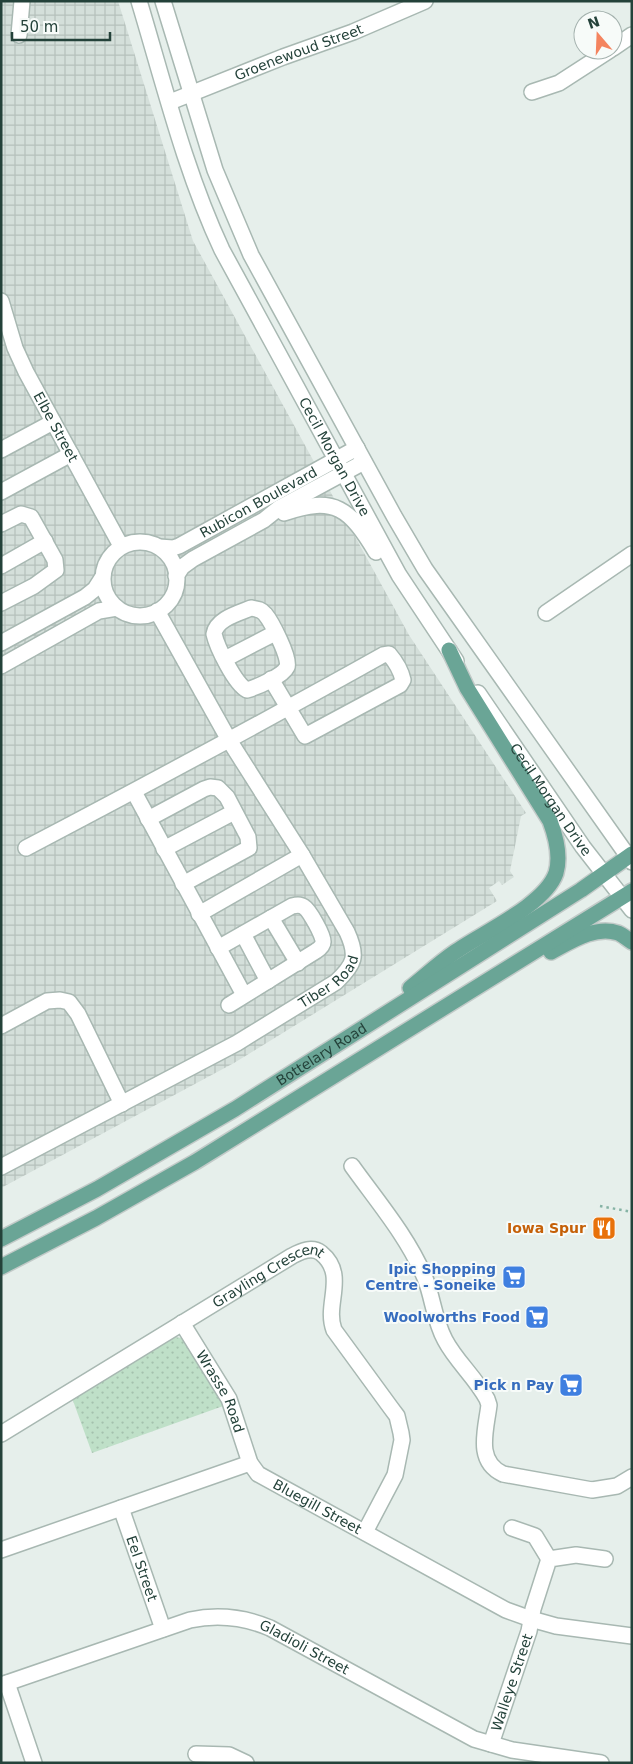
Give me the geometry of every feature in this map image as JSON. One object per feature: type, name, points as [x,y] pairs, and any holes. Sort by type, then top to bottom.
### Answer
[{"type":"main road","points":[[352,1034],[455,952],[537,899],[544,892],[556,873],[558,860],[557,844],[550,821],[467,688],[449,650]]},
{"type":"main road","name":"Bottelary Road","points":[[1,1239],[97,1189],[174,1145],[281,1080],[630,858]]},
{"type":"main road","name":"Bottelary Road","points":[[1,1267],[96,1218],[195,1162],[627,894]]},
{"type":"main road","points":[[469,992],[515,971],[576,939],[590,934],[611,932],[619,934],[632,942]]},
{"type":"street","points":[[19,35],[22,1]]},
{"type":"street","name":"Cecil Morgan Drive","points":[[139,1],[195,182],[212,227],[343,474],[413,597],[578,839],[604,874],[627,894],[632,910]]},
{"type":"street","name":"Cecil Morgan Drive","points":[[163,1],[219,179],[251,255],[425,569],[630,858]]},
{"type":"street","name":"Groenewoud Street","points":[[170,102],[283,56],[353,32],[425,1]]},
{"type":"street","points":[[532,92],[560,83],[595,60]]},
{"type":"street","name":"Elbe Street","points":[[1,301],[20,360],[121,546]]},
{"type":"street","points":[[1,450],[53,422]]},
{"type":"street","name":"Rubicon Boulevard","points":[[159,547],[173,548],[179,546],[357,448]]},
{"type":"street","points":[[1,492],[71,454]]},
{"type":"street","name":"Rubicon Boulevard","points":[[176,576],[187,563],[264,520],[280,508],[364,462]]},
{"type":"street","points":[[264,520],[310,506],[333,506],[344,512],[360,527],[382,563],[413,597]]},
{"type":"street","points":[[1,524],[22,514],[31,517],[55,560],[56,570],[34,586],[1,603]]},
{"type":"street","points":[[1,566],[45,542]]},
{"type":"street","points":[[1,643],[86,597],[95,589],[102,578],[105,565],[112,554],[121,546],[134,542],[147,542],[159,547],[169,555],[174,565],[176,576],[175,591],[170,600],[157,611],[139,616],[127,614],[109,600],[102,578]]},
{"type":"street","points":[[546,613],[632,554]]},
{"type":"street","points":[[1,666],[99,611],[117,608]]},
{"type":"street","points":[[251,608],[258,608],[265,614],[286,654],[288,662],[287,668],[281,674],[247,690],[242,688],[236,680],[225,659],[215,639],[214,630],[232,616],[251,608]]},
{"type":"street","name":"Tiber Road","points":[[1,1167],[236,1043],[336,982],[348,971],[353,960],[353,946],[347,932],[302,855],[229,740],[157,611]]},
{"type":"street","points":[[225,659],[275,633]]},
{"type":"street","points":[[26,848],[134,792],[289,708],[383,655],[389,654],[402,674],[403,680],[400,685],[305,736],[289,708],[271,679]]},
{"type":"street","points":[[148,819],[210,787],[218,788],[248,837],[248,848],[183,884]]},
{"type":"street","points":[[134,792],[244,996]]},
{"type":"street","points":[[164,848],[234,812]]},
{"type":"street","points":[[200,914],[302,855]]},
{"type":"street","points":[[218,948],[292,906],[299,905],[306,909],[324,941],[316,951],[229,1005]]},
{"type":"street","points":[[271,918],[298,963]]},
{"type":"street","points":[[242,934],[268,981]]},
{"type":"street","points":[[1,1026],[47,1001],[60,1000],[69,1002],[78,1014],[122,1104]]},
{"type":"street","points":[[352,1166],[409,1248],[425,1278],[438,1326],[445,1341],[454,1356],[487,1399],[489,1405],[484,1450],[490,1465],[503,1474],[592,1490],[617,1486],[632,1477]]},
{"type":"street","name":"Grayling Crescent","points":[[1,1434],[299,1252],[312,1250],[322,1254],[332,1266],[336,1282],[331,1316],[334,1330],[394,1412],[401,1433],[402,1440],[395,1475],[365,1532]]},
{"type":"street","name":"Wrasse Road","points":[[182,1323],[229,1399],[250,1463]]},
{"type":"street","points":[[1,1550],[250,1463]]},
{"type":"street","name":"Bluegill Street","points":[[250,1463],[258,1474],[506,1610],[556,1626],[632,1636]]},
{"type":"street","name":"Eel Street","points":[[120,1508],[163,1629]]},
{"type":"street","points":[[512,1528],[535,1536],[549,1559],[576,1555],[605,1559]]},
{"type":"street","name":"Walleye Street","points":[[491,1744],[529,1631],[533,1609],[549,1559]]},
{"type":"street","name":"Gladioli Street","points":[[4,1684],[190,1620],[214,1616],[239,1618],[260,1624],[474,1739],[512,1750],[601,1763]]},
{"type":"street","points":[[4,1684],[34,1763]]},
{"type":"street","points":[[196,1754],[229,1755],[246,1763]]},
{"type":"path","points":[[600,1206],[632,1212]]},
{"type":"shaded area","points":[[1,1],[118,1],[193,241],[409,635],[526,813],[521,816],[510,871],[514,877],[502,885],[499,881],[489,888],[497,901],[234,1063],[1,1188]]},
{"type":"green space","points":[[173,1337],[183,1338],[226,1405],[92,1453],[72,1398]]},
{"type":"place","name":"Iowa Spur","points":[[604,1228]]},
{"type":"place","name":"Ipic Shopping Centre - Soneike","points":[[514,1277]]},
{"type":"place","name":"Woolworths Food","points":[[537,1317]]},
{"type":"place","name":"Pick n Pay","points":[[571,1385]]}]
